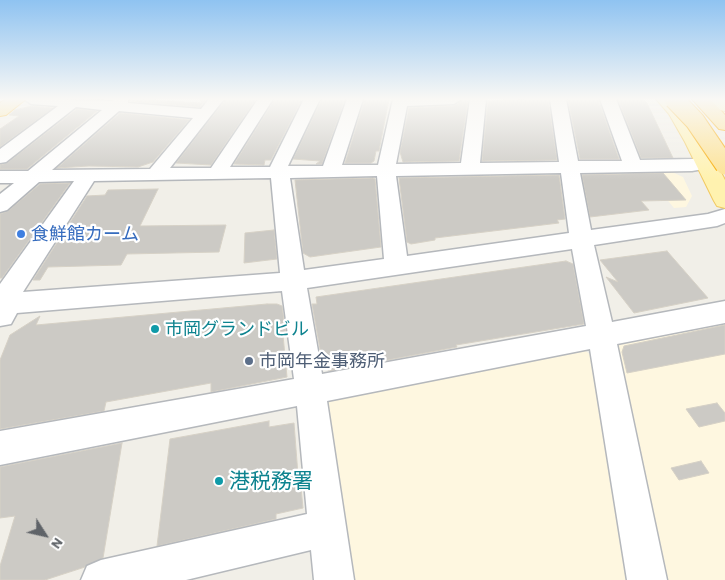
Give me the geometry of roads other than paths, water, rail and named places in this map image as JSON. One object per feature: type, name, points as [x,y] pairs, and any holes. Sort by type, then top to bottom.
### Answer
[{"type":"highway","points":[[698,126],[719,163]]},
{"type":"main road","points":[[688,126],[719,163],[725,201]]},
{"type":"street","points":[[0,158],[42,126]]},
{"type":"street","points":[[0,205],[92,126]]},
{"type":"street","points":[[156,174],[195,126]]},
{"type":"street","points":[[217,173],[248,126]]},
{"type":"street","points":[[299,126],[280,165],[293,281],[310,389],[334,580]]},
{"type":"street","points":[[331,170],[346,126]]},
{"type":"street","points":[[396,126],[386,170],[396,265]]},
{"type":"street","points":[[470,169],[475,126]]},
{"type":"street","points":[[563,126],[581,238],[602,333],[647,580]]},
{"type":"street","points":[[618,126],[633,166]]},
{"type":"street","points":[[0,177],[719,163]]},
{"type":"street","points":[[88,176],[11,287],[3,309],[293,281],[709,221],[725,216]]},
{"type":"street","points":[[0,448],[602,333],[725,312]]},
{"type":"street","points":[[101,580],[327,528]]},
{"type":"railway","points":[[705,126],[725,150]]},
{"type":"place","name":"食鮮館カーム","points":[[21,234]]},
{"type":"place","name":"市岡グランドビル","points":[[155,329]]},
{"type":"place","name":"市岡年金事務所","points":[[249,361]]},
{"type":"place","name":"港税務署","points":[[219,481]]}]
